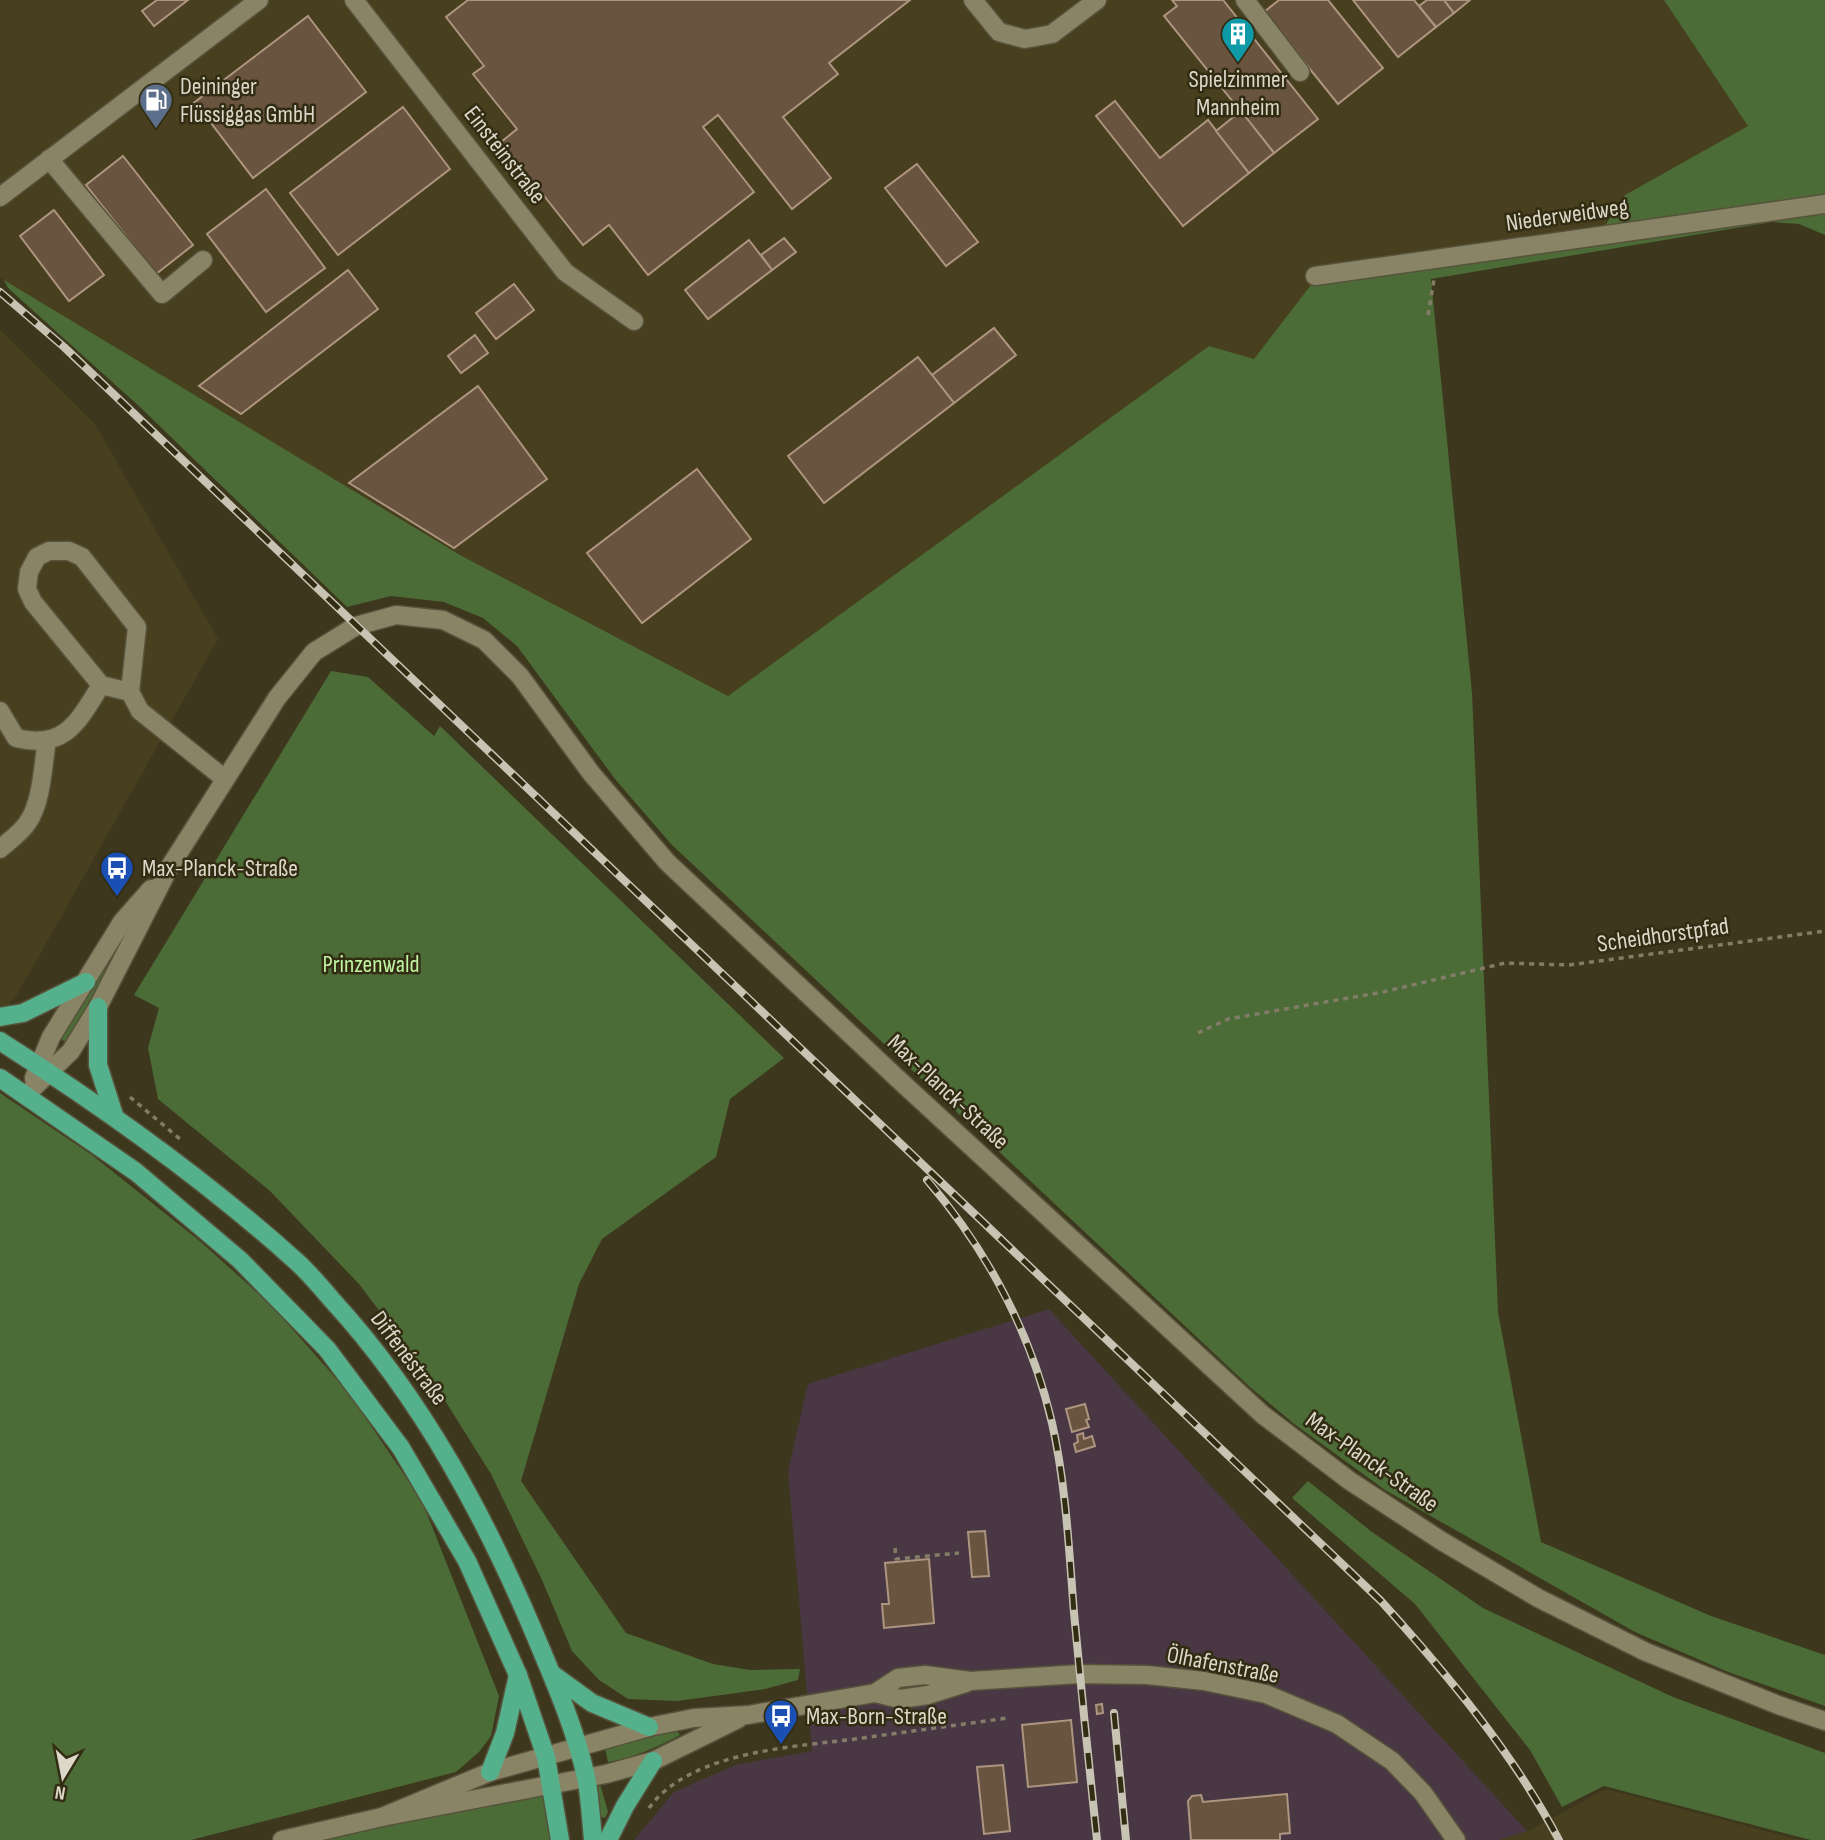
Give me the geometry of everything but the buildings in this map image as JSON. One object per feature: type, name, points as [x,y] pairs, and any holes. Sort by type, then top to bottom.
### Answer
[{"type":"main road","points":[[0,1017],[23,1013],[86,982]]},
{"type":"main road","points":[[98,1007],[98,1065],[114,1115]]},
{"type":"main road","name":"Diffenéstraße","points":[[0,1041],[114,1115],[196,1177],[298,1263],[363,1334],[430,1427],[507,1568],[552,1674],[576,1746],[586,1778],[593,1840]]},
{"type":"main road","points":[[0,1078],[136,1172],[240,1260],[327,1349],[408,1458],[467,1561],[518,1675],[546,1756],[560,1840]]},
{"type":"main road","points":[[552,1674],[592,1703],[649,1727]]},
{"type":"main road","points":[[490,1772],[505,1733],[518,1675]]},
{"type":"main road","points":[[608,1840],[653,1761]]},
{"type":"street","points":[[0,197],[259,0]]},
{"type":"street","name":"Einsteinstraße","points":[[354,0],[565,272],[634,321]]},
{"type":"street","points":[[973,0],[999,32],[1025,39],[1052,34],[1097,0]]},
{"type":"street","points":[[1245,0],[1300,72]]},
{"type":"street","points":[[49,159],[162,294],[203,260]]},
{"type":"street","name":"Niederweidweg","points":[[1315,276],[1825,204]]},
{"type":"street","points":[[130,692],[101,685],[33,602],[27,589],[30,572],[37,557],[49,551],[69,551],[82,558],[137,627],[130,692],[140,711],[225,779]]},
{"type":"street","name":"Max-Planck-Straße","points":[[26,1095],[44,1069],[71,1051],[98,1007],[169,868],[277,698],[314,652],[356,625],[396,615],[443,620],[484,640],[520,676],[591,773],[667,862],[1263,1415],[1350,1481],[1440,1540],[1538,1598],[1646,1652],[1825,1721]]},
{"type":"street","points":[[0,711],[16,738],[34,743],[59,738],[78,722],[101,685]]},
{"type":"street","points":[[0,849],[30,820],[40,789],[47,740]]},
{"type":"street","name":"Max-Planck-Straße","points":[[44,1069],[51,1037],[122,922],[169,868]]},
{"type":"street","name":"Ölhafenstraße","points":[[576,1746],[694,1718],[748,1715],[875,1693],[900,1699],[928,1695],[970,1681],[1067,1675],[1147,1675],[1203,1681],[1266,1694],[1338,1724],[1392,1762],[1423,1793],[1455,1840]]},
{"type":"street","name":"Ölhafenstraße","points":[[550,1783],[586,1778],[653,1761],[748,1715]]},
{"type":"street","points":[[382,1816],[490,1772],[576,1746]]},
{"type":"street","points":[[282,1840],[382,1816],[500,1795],[550,1783]]},
{"type":"path","points":[[1428,316],[1437,258]]},
{"type":"path","name":"Scheidhorstpfad","points":[[1198,1033],[1228,1019],[1382,992],[1505,964],[1569,965],[1825,931]]},
{"type":"path","points":[[895,1548],[896,1559],[959,1553]]},
{"type":"path","points":[[643,1817],[657,1797],[678,1780],[718,1763],[770,1751],[1007,1718]]},
{"type":"shaded area","points":[[0,0],[1664,0],[1749,126],[1625,195],[1604,227],[1324,268],[1254,360],[1209,346],[728,696],[460,555],[0,278]]},
{"type":"shaded area","points":[[0,330],[95,424],[218,639],[18,993],[0,1015]]},
{"type":"shaded area","points":[[1049,1309],[1527,1831],[1500,1840],[634,1840],[674,1792],[735,1765],[812,1751],[788,1471],[808,1384]]},
{"type":"shaded area","points":[[1606,1789],[1800,1840],[1500,1840],[1528,1831]]},
{"type":"green space","points":[[1664,0],[1825,0],[1825,235],[1799,224],[1772,222],[1431,279],[1472,693],[1498,1312],[1541,1542],[1711,1616],[1825,1655],[1825,1706],[1728,1672],[1635,1632],[1385,1490],[1293,1423],[1251,1388],[671,844],[615,779],[517,646],[483,618],[444,602],[391,596],[347,607],[141,408],[8,288],[4,280],[460,555],[728,696],[1209,346],[1254,359],[1324,268],[1604,227],[1625,195],[1748,126]]},
{"type":"green space","name":"Prinzenwald","points":[[331,671],[368,677],[434,736],[440,726],[784,1058],[730,1099],[716,1157],[602,1239],[579,1284],[521,1481],[626,1633],[713,1664],[750,1670],[800,1669],[798,1680],[765,1689],[677,1701],[628,1699],[599,1680],[572,1651],[542,1580],[491,1474],[434,1383],[359,1284],[270,1191],[158,1099],[148,1048],[159,1008],[134,995]]},
{"type":"green space","points":[[124,935],[129,938],[65,1042],[59,1037]]},
{"type":"green space","points":[[0,1093],[92,1155],[201,1242],[272,1306],[348,1392],[422,1501],[499,1696],[491,1736],[479,1752],[456,1772],[191,1840],[0,1840]]},
{"type":"green space","points":[[1308,1481],[1372,1532],[1483,1608],[1673,1697],[1825,1753],[1825,1840],[1811,1840],[1604,1786],[1562,1807],[1530,1750],[1415,1604],[1292,1498]]},
{"type":"green space","points":[[677,1731],[680,1735],[654,1748],[608,1762],[605,1748],[650,1735]]},
{"type":"green space","points":[[550,1783],[560,1840],[282,1840]]},
{"type":"green space","points":[[600,1784],[608,1812],[605,1818],[601,1817],[594,1788]]},
{"type":"railway","points":[[0,292],[64,347],[1381,1601],[1478,1715],[1521,1776],[1559,1840]]},
{"type":"railway","points":[[927,1180],[969,1235],[1004,1294],[1032,1357],[1052,1423],[1061,1470],[1097,1840]]},
{"type":"railway","points":[[1114,1713],[1126,1840]]},
{"type":"place","name":"Spielzimmer Mannheim","points":[[1238,64]]},
{"type":"place","name":"Deininger Flüssiggas GmbH","points":[[156,130]]},
{"type":"place","name":"Max-Planck-Straße","points":[[117,898]]},
{"type":"place","name":"Max-Born-Straße","points":[[781,1746]]}]
